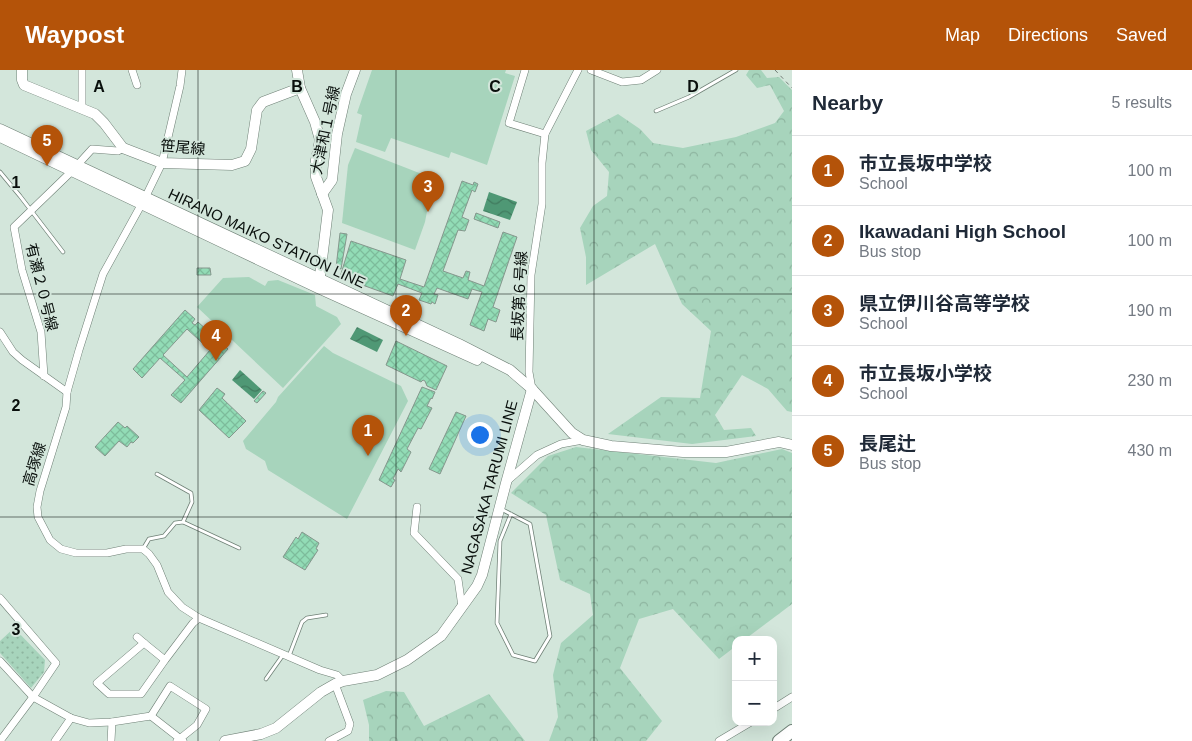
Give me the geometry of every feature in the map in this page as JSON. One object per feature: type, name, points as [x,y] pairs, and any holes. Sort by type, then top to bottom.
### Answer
[{"type":"highway","points":[[779,741],[792,731]]},
{"type":"main road","points":[[22,70],[24,85],[95,114],[104,122],[123,148]]},
{"type":"main road","points":[[297,70],[300,88],[315,122],[320,140],[316,160],[316,177],[328,210],[319,284]]},
{"type":"main road","name":"大津和１号線","points":[[322,194],[332,180],[337,134],[346,94],[355,70]]},
{"type":"main road","name":"笹尾線","points":[[123,148],[162,163],[232,165],[245,161],[250,149],[257,110],[263,102],[300,88]]},
{"type":"main road","name":"HIRANO MAIKO STATION LINE","points":[[0,129],[74,169]]},
{"type":"main road","name":"HIRANO MAIKO STATION LINE","points":[[0,137],[74,169],[319,284],[459,344],[510,370],[532,389],[572,433],[583,440],[611,446],[683,452],[726,452],[779,442],[792,445]]},
{"type":"main road","name":"NAGASAKA TARUMI LINE","points":[[225,741],[261,734],[276,728],[321,692],[339,683],[377,674],[407,660],[441,636],[478,586],[482,576],[532,389]]},
{"type":"street","points":[[82,70],[82,108]]},
{"type":"street","points":[[132,70],[137,85]]},
{"type":"street","name":"高塚線","points":[[143,550],[126,549],[107,553],[76,553],[61,549],[50,540],[38,517],[37,507],[40,491],[66,407],[67,392],[103,274],[162,163],[182,70]]},
{"type":"street","points":[[525,70],[509,124],[544,134],[578,70]]},
{"type":"street","points":[[591,70],[622,82],[641,80],[657,70]]},
{"type":"street","name":"長坂第６号線","points":[[532,389],[529,372],[530,275],[542,204],[544,134]]},
{"type":"street","name":"有瀬２０号線","points":[[44,376],[41,332],[22,270],[14,227],[92,149],[118,151],[123,148]]},
{"type":"street","points":[[0,332],[13,352],[67,392]]},
{"type":"street","points":[[506,483],[537,455],[561,444],[583,440]]},
{"type":"street","points":[[417,508],[414,533],[458,579],[462,607]]},
{"type":"street","points":[[143,550],[149,554],[157,565],[168,592],[182,607],[199,618],[320,670],[337,675],[350,724],[348,731],[329,741]]},
{"type":"street","points":[[0,598],[56,663],[0,741]]},
{"type":"street","points":[[144,643],[97,684],[108,694],[141,694],[164,660],[199,618]]},
{"type":"street","points":[[137,637],[164,660]]},
{"type":"street","points":[[0,662],[33,697],[71,718],[89,723],[112,722],[150,716],[170,686],[206,710],[197,725],[180,740],[150,716]]},
{"type":"street","points":[[777,706],[792,697]]},
{"type":"street","points":[[56,741],[71,718]]},
{"type":"street","points":[[111,741],[112,722]]},
{"type":"street","points":[[719,741],[744,726]]},
{"type":"lane","points":[[656,111],[689,97],[736,70]]},
{"type":"lane","points":[[0,172],[63,252]]},
{"type":"lane","points":[[157,474],[191,493],[192,502],[183,522]]},
{"type":"lane","points":[[500,508],[530,524],[550,636],[535,661],[513,655],[497,623],[500,541],[511,514]]},
{"type":"lane","points":[[143,550],[149,539],[164,536],[175,523],[183,522],[239,548]]},
{"type":"lane","points":[[266,679],[286,655],[302,622],[307,618],[326,615]]},
{"type":"path","points":[[775,70],[792,88]]},
{"type":"green space","points":[[372,70],[506,70],[505,73],[515,76],[487,165],[451,152],[449,158],[391,138],[385,152],[356,142],[362,115],[357,113]]},
{"type":"green space","points":[[749,70],[761,70],[767,78],[779,77],[792,90],[792,412],[787,411],[768,389],[742,375],[715,415],[724,430],[751,428],[756,436],[692,444],[608,434],[661,397],[700,398],[711,331],[682,304],[655,244],[586,285],[586,257],[580,228],[593,206],[607,196],[609,172],[591,150],[586,131],[618,114],[640,129],[653,143],[683,148],[736,137],[775,123],[784,111],[770,85],[757,88],[746,75]]},
{"type":"green space","points":[[355,148],[427,176],[432,185],[425,222],[415,250],[342,223],[348,165]]},
{"type":"green space","points":[[249,277],[265,286],[268,281],[278,280],[315,295],[316,306],[337,317],[341,324],[283,388],[197,307],[223,278]]},
{"type":"green space","points":[[324,346],[333,353],[401,386],[408,401],[347,519],[268,470],[265,461],[246,449],[243,441],[276,402],[278,397]]},
{"type":"green space","points":[[576,447],[716,463],[782,449],[792,453],[792,604],[749,636],[732,636],[732,649],[719,659],[673,609],[639,619],[620,668],[662,721],[646,741],[549,741],[558,717],[553,675],[561,643],[593,615],[590,594],[560,580],[546,515],[511,493],[548,456]]},
{"type":"green space","points":[[14,628],[45,660],[44,672],[31,688],[0,653],[0,641]]},
{"type":"green space","points":[[386,691],[404,692],[424,726],[489,694],[525,741],[369,741],[369,725],[363,700]]},
{"type":"water","points":[[489,192],[517,202],[510,220],[483,211]]},
{"type":"water","points":[[357,327],[383,340],[377,352],[350,339]]},
{"type":"water","points":[[240,370],[262,390],[254,399],[232,380]]},
{"type":"building","points":[[462,181],[473,185],[474,182],[478,184],[475,192],[472,190],[462,217],[469,220],[465,231],[458,230],[443,271],[463,278],[466,271],[470,272],[468,280],[484,286],[503,232],[517,237],[493,307],[500,310],[496,322],[488,319],[484,331],[470,325],[482,292],[472,289],[468,299],[437,288],[434,294],[438,295],[435,304],[432,302],[431,304],[419,300],[422,293],[398,284],[393,296],[340,277],[351,241],[406,260],[400,279],[424,287]]},
{"type":"building","points":[[476,213],[500,222],[498,228],[474,219]]},
{"type":"building","points":[[340,233],[347,234],[341,269],[336,268]]},
{"type":"building","points":[[197,268],[210,268],[211,275],[197,275]]},
{"type":"building","points":[[185,310],[195,319],[192,323],[195,325],[198,322],[228,349],[181,403],[171,395],[185,380],[160,358],[142,378],[133,369]],"holes":[[[187,329],[210,350],[187,377],[163,355]]]},
{"type":"building","points":[[396,341],[447,366],[436,390],[427,386],[423,380],[421,382],[386,365]]},
{"type":"building","points":[[422,387],[435,392],[427,406],[432,408],[421,429],[418,428],[407,449],[411,452],[401,472],[398,469],[391,487],[379,480]]},
{"type":"building","points":[[217,388],[225,394],[222,398],[246,421],[229,438],[199,410]]},
{"type":"building","points":[[263,391],[266,393],[257,403],[254,401]]},
{"type":"building","points":[[456,412],[466,416],[440,474],[429,469]]},
{"type":"building","points":[[118,422],[125,428],[127,426],[139,437],[127,447],[119,441],[105,456],[95,447]]},
{"type":"building","points":[[302,532],[319,543],[316,549],[318,550],[305,570],[283,557],[296,537],[298,539]]},
{"type":"place","name":"長尾辻","points":[[47,166]]},
{"type":"place","name":"県立伊川谷高等学校","points":[[428,212]]},
{"type":"place","name":"Ikawadani High School","points":[[406,336]]},
{"type":"place","name":"市立長坂小学校","points":[[216,361]]},
{"type":"place","name":"市立長坂中学校","points":[[368,456]]}]
